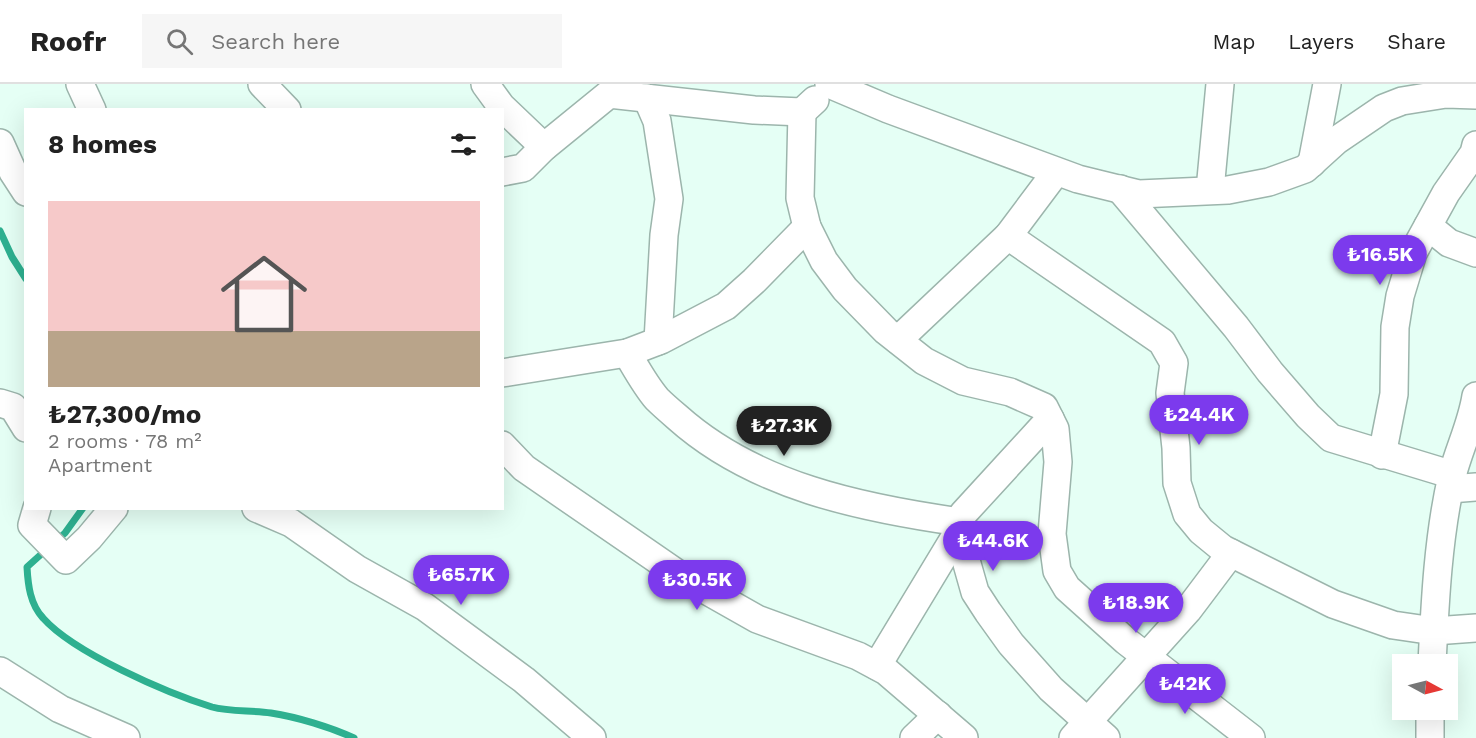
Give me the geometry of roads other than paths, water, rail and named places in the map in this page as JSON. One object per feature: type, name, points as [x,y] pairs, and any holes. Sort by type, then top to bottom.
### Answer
[{"type":"street","points":[[80,84],[91,108]]},
{"type":"street","points":[[262,84],[285,108]]},
{"type":"street","points":[[485,84],[503,108]]},
{"type":"street","points":[[504,172],[523,168],[544,147],[609,94],[754,110],[802,112],[833,84],[888,109],[1078,179],[1139,194],[1228,190],[1269,182],[1305,169],[1337,140],[1384,108],[1402,101],[1446,94],[1476,96]]},
{"type":"street","points":[[1210,190],[1220,84]]},
{"type":"street","points":[[1312,163],[1327,84]]},
{"type":"street","points":[[647,98],[657,122],[669,199],[664,235],[658,341]]},
{"type":"street","points":[[504,109],[544,147]]},
{"type":"street","points":[[802,112],[800,198],[807,227],[824,261],[845,289],[886,331],[924,361],[963,381],[1010,392],[1044,407],[1055,429],[1058,462],[1052,534],[1057,571],[1067,588],[1126,642],[1251,738]]},
{"type":"street","points":[[0,143],[13,172],[24,189]]},
{"type":"street","points":[[1382,455],[1394,394],[1395,327],[1400,296],[1413,253],[1428,226],[1468,172],[1476,145]]},
{"type":"street","points":[[898,340],[1008,236],[1056,172]]},
{"type":"street","points":[[1120,189],[1270,372],[1308,416],[1331,438],[1460,484]]},
{"type":"street","points":[[1428,226],[1449,243],[1476,253]]},
{"type":"street","points":[[504,373],[627,353],[658,341],[726,306],[807,227]]},
{"type":"street","points":[[1008,236],[1162,342],[1174,363],[1170,393],[1177,483],[1187,514],[1201,531],[1231,554],[1333,604],[1393,625],[1434,631],[1476,628]]},
{"type":"street","points":[[627,353],[658,400],[693,431],[736,460],[770,476],[811,490],[959,527]]},
{"type":"street","points":[[1433,654],[1443,531],[1460,484],[1476,398]]},
{"type":"street","points":[[0,403],[13,407],[24,425]]},
{"type":"street","points":[[878,666],[959,527],[963,514],[1050,419]]},
{"type":"street","points":[[504,448],[524,468],[681,576],[757,619],[858,656],[878,666],[909,689],[964,738]]},
{"type":"street","points":[[35,517],[66,560],[89,538],[112,510]]},
{"type":"street","points":[[264,510],[288,516],[357,569],[425,607],[525,680],[592,738]]},
{"type":"street","points":[[959,527],[975,592],[1011,644],[1089,732],[1146,656],[1188,610],[1231,554]]},
{"type":"street","points":[[0,671],[60,709],[126,738]]},
{"type":"street","points":[[914,738],[938,714]]},
{"type":"street","points":[[1430,720],[1430,738]]},
{"type":"waterway","points":[[0,231],[24,276]]},
{"type":"waterway","points":[[55,542],[65,533],[82,510]]},
{"type":"waterway","points":[[47,549],[27,567],[30,594],[43,618],[76,645],[147,682],[212,707],[292,717],[354,738]]}]
